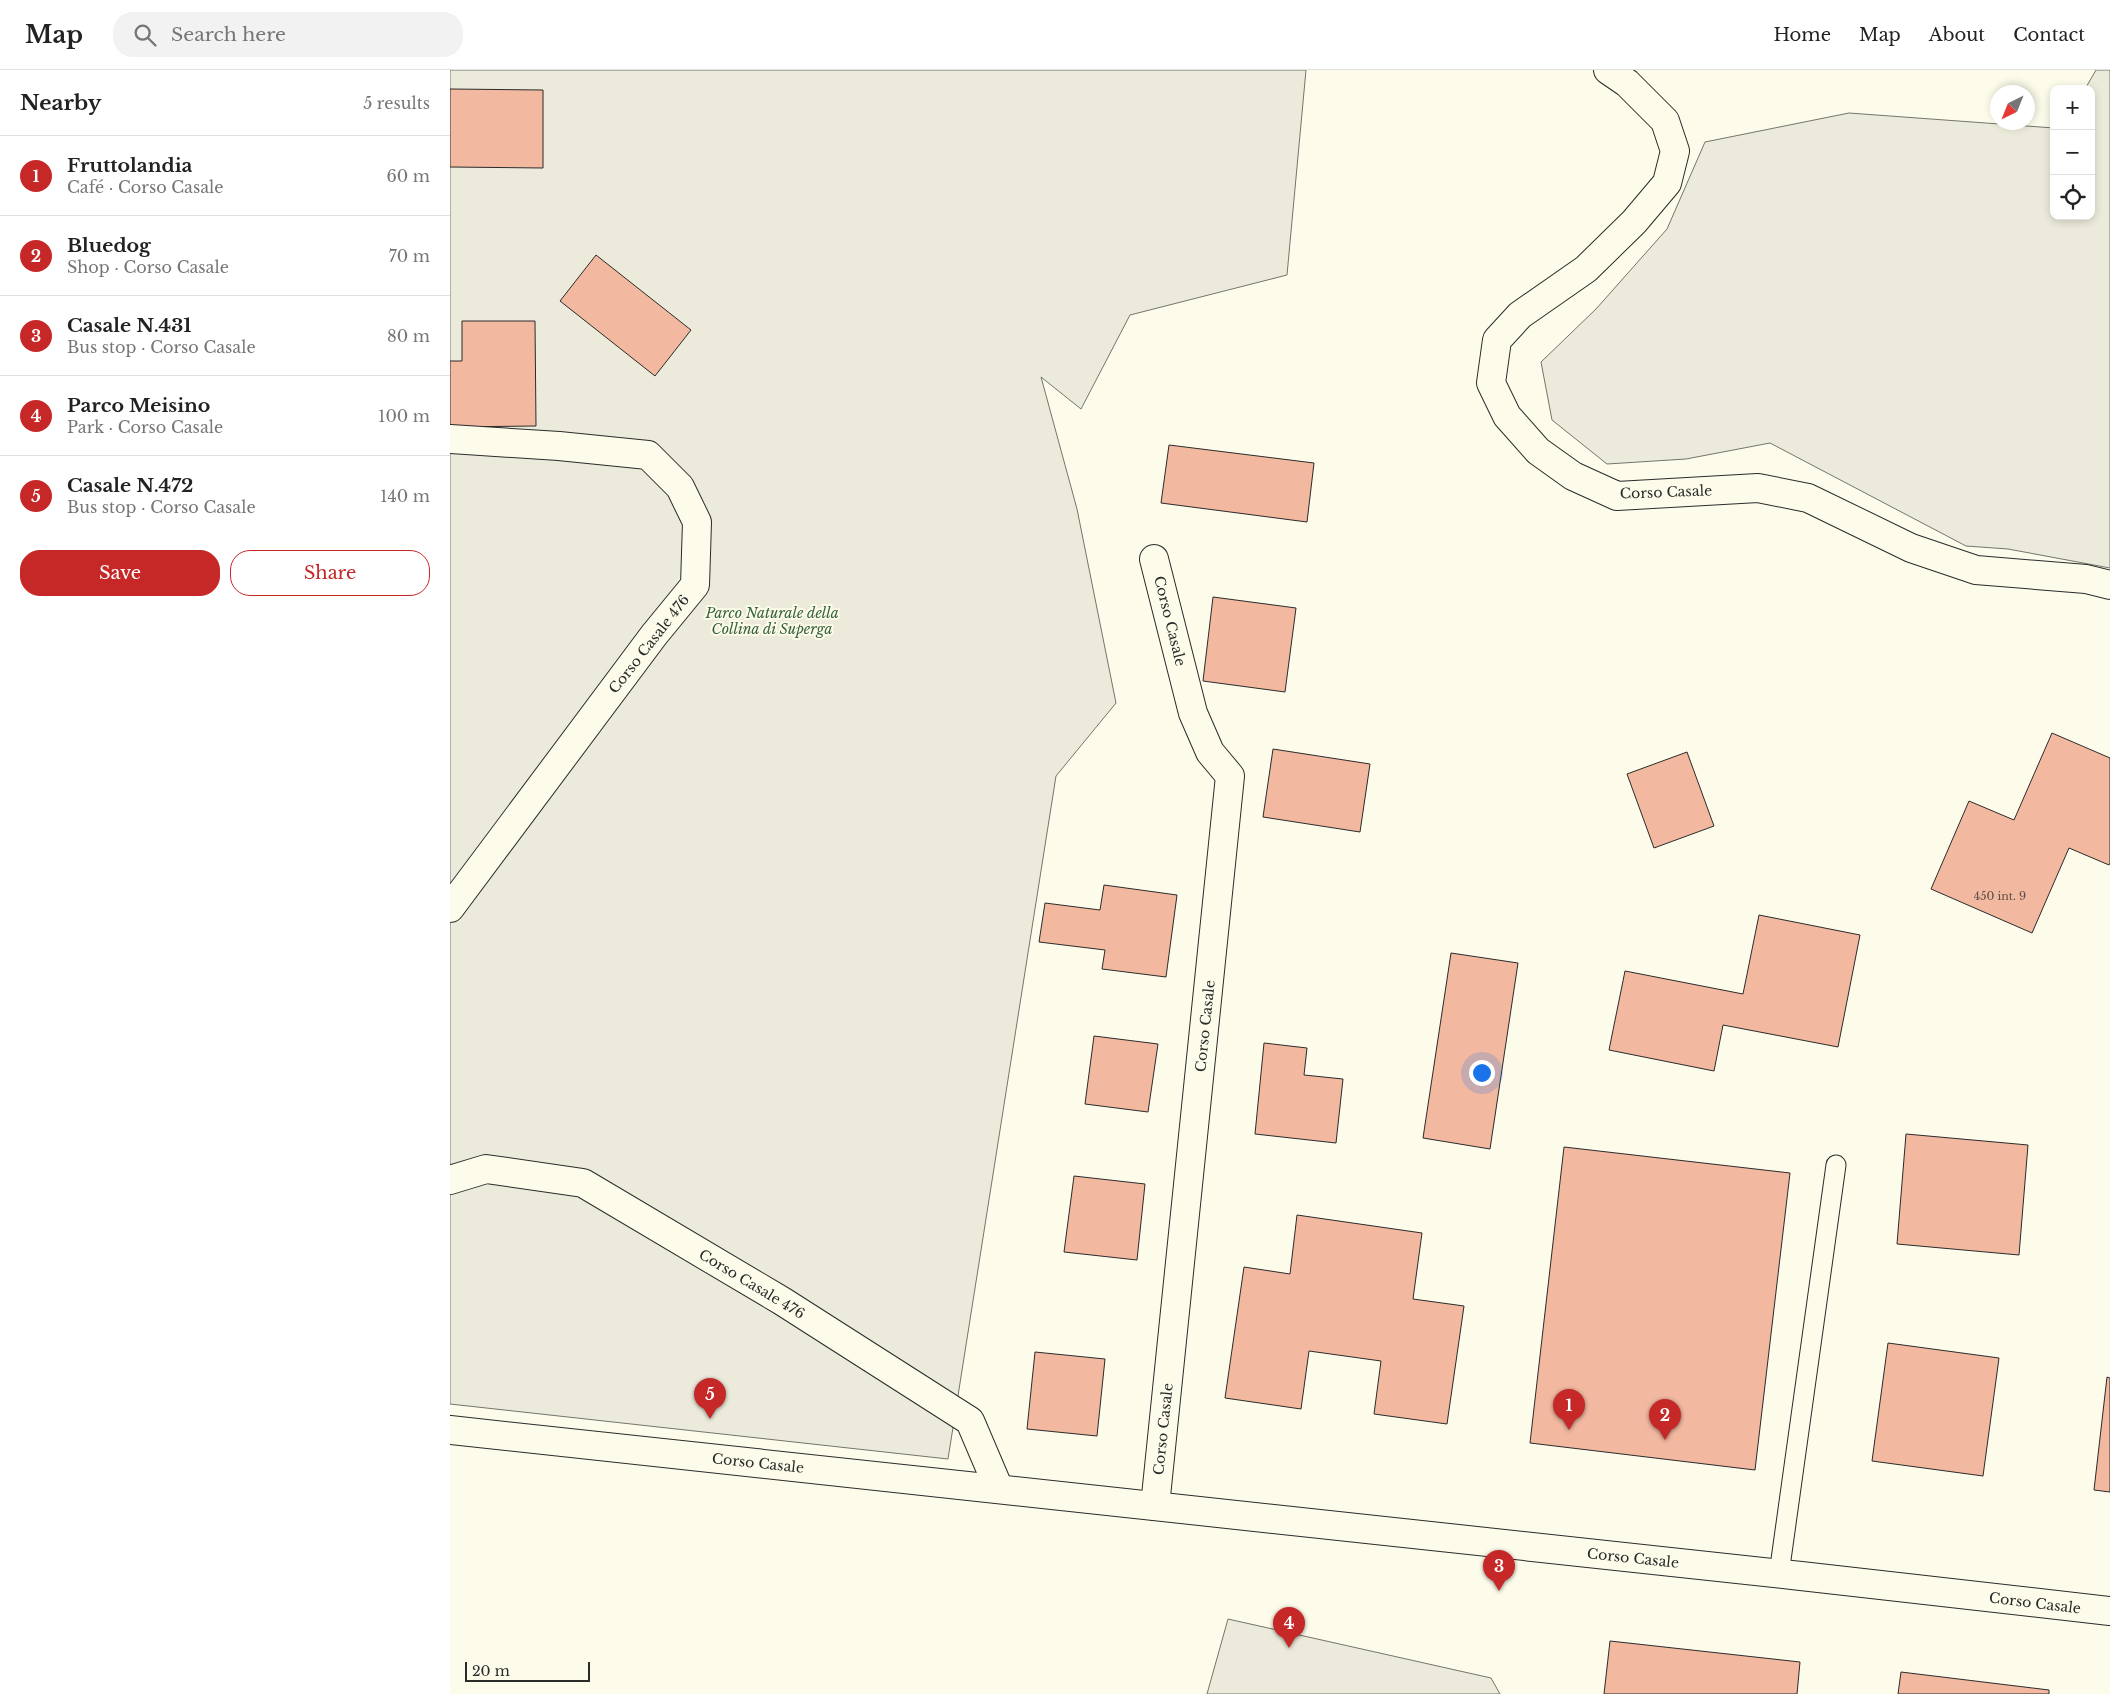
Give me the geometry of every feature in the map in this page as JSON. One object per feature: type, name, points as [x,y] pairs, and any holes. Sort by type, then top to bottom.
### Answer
[{"type":"street","name":"Corso Casale","points":[[1608,70],[1626,83],[1665,121],[1675,151],[1667,183],[1634,222],[1586,269],[1520,315],[1497,340],[1491,383],[1507,416],[1538,452],[1574,476],[1618,496],[1758,488],[1808,498],[1911,548],[1976,570],[2086,579],[2110,585]]},
{"type":"street","name":"Corso Casale 476","points":[[450,439],[559,446],[648,455],[680,487],[697,522],[695,585],[654,635],[450,908]]},
{"type":"street","name":"Corso Casale","points":[[1154,559],[1193,713],[1210,752],[1230,776],[1155,1506]]},
{"type":"street","name":"Corso Casale 476","points":[[450,1180],[486,1169],[583,1183],[782,1301],[970,1421],[999,1489]]},
{"type":"street","name":"Corso Casale","points":[[450,1430],[2110,1611]]},
{"type":"lane","points":[[1780,1574],[1836,1165]]},
{"type":"green space","name":"Parco Naturale della Collina di Superga","points":[[450,70],[1306,70],[1287,275],[1130,315],[1081,409],[1041,377],[1077,509],[1116,703],[1056,776],[948,1459],[450,1404]]},
{"type":"green space","points":[[2096,70],[2110,70],[2110,568],[2008,549],[1966,546],[1770,443],[1686,459],[1607,464],[1552,420],[1541,362],[1596,309],[1667,229],[1705,142],[1849,113],[1990,123],[1990,130],[2035,130],[2035,127],[2050,128],[2050,220],[2095,220],[2095,85],[2087,85]]},
{"type":"green space","points":[[1228,1619],[1491,1678],[1500,1694],[1207,1694]]},
{"type":"building","points":[[450,89],[543,90],[543,168],[450,167]]},
{"type":"building","points":[[596,255],[691,330],[655,376],[560,301]]},
{"type":"building","points":[[462,321],[535,321],[536,426],[450,427],[450,361],[462,361]]},
{"type":"building","points":[[1169,445],[1314,463],[1307,522],[1161,503]]},
{"type":"building","points":[[1213,597],[1296,608],[1285,692],[1203,681]]},
{"type":"building","points":[[2052,733],[2110,758],[2110,863],[2109,865],[2069,848],[2032,933],[1931,889],[1969,801],[2014,820]]},
{"type":"building","points":[[1273,749],[1370,764],[1360,832],[1263,817]]},
{"type":"building","points":[[1687,752],[1714,826],[1654,848],[1627,774]]},
{"type":"building","points":[[1104,885],[1177,895],[1166,977],[1102,969],[1105,950],[1039,942],[1045,903],[1100,910]]},
{"type":"building","points":[[1759,915],[1860,935],[1838,1047],[1723,1025],[1714,1071],[1609,1050],[1625,971],[1743,994]]},
{"type":"building","points":[[1451,953],[1518,963],[1490,1149],[1423,1138]]},
{"type":"building","points":[[1094,1036],[1158,1044],[1148,1112],[1085,1104]]},
{"type":"building","points":[[1264,1043],[1307,1048],[1304,1075],[1343,1079],[1336,1143],[1255,1134]]},
{"type":"building","points":[[1906,1134],[2028,1145],[2019,1255],[1897,1244]]},
{"type":"building","points":[[1564,1147],[1790,1173],[1755,1470],[1530,1443]]},
{"type":"building","points":[[1074,1176],[1145,1184],[1137,1260],[1064,1252]]},
{"type":"building","points":[[1297,1215],[1422,1233],[1413,1299],[1464,1306],[1447,1424],[1374,1414],[1381,1361],[1309,1351],[1301,1409],[1225,1398],[1244,1267],[1290,1274]]},
{"type":"building","points":[[1888,1343],[1999,1358],[1983,1476],[1872,1461]]},
{"type":"building","points":[[1035,1352],[1105,1359],[1097,1436],[1027,1429]]},
{"type":"building","points":[[2107,1377],[2110,1378],[2110,1492],[2094,1490]]},
{"type":"building","points":[[1610,1641],[1800,1662],[1797,1694],[1604,1694]]},
{"type":"building","points":[[1901,1672],[2049,1690],[2049,1694],[1898,1694]]},
{"type":"place","name":"Casale N.472","points":[[710,1419]]},
{"type":"place","name":"Fruttolandia","points":[[1569,1430]]},
{"type":"place","name":"Bluedog","points":[[1665,1440]]},
{"type":"place","name":"Casale N.431","points":[[1499,1591]]},
{"type":"place","name":"Parco Meisino","points":[[1289,1648]]}]
